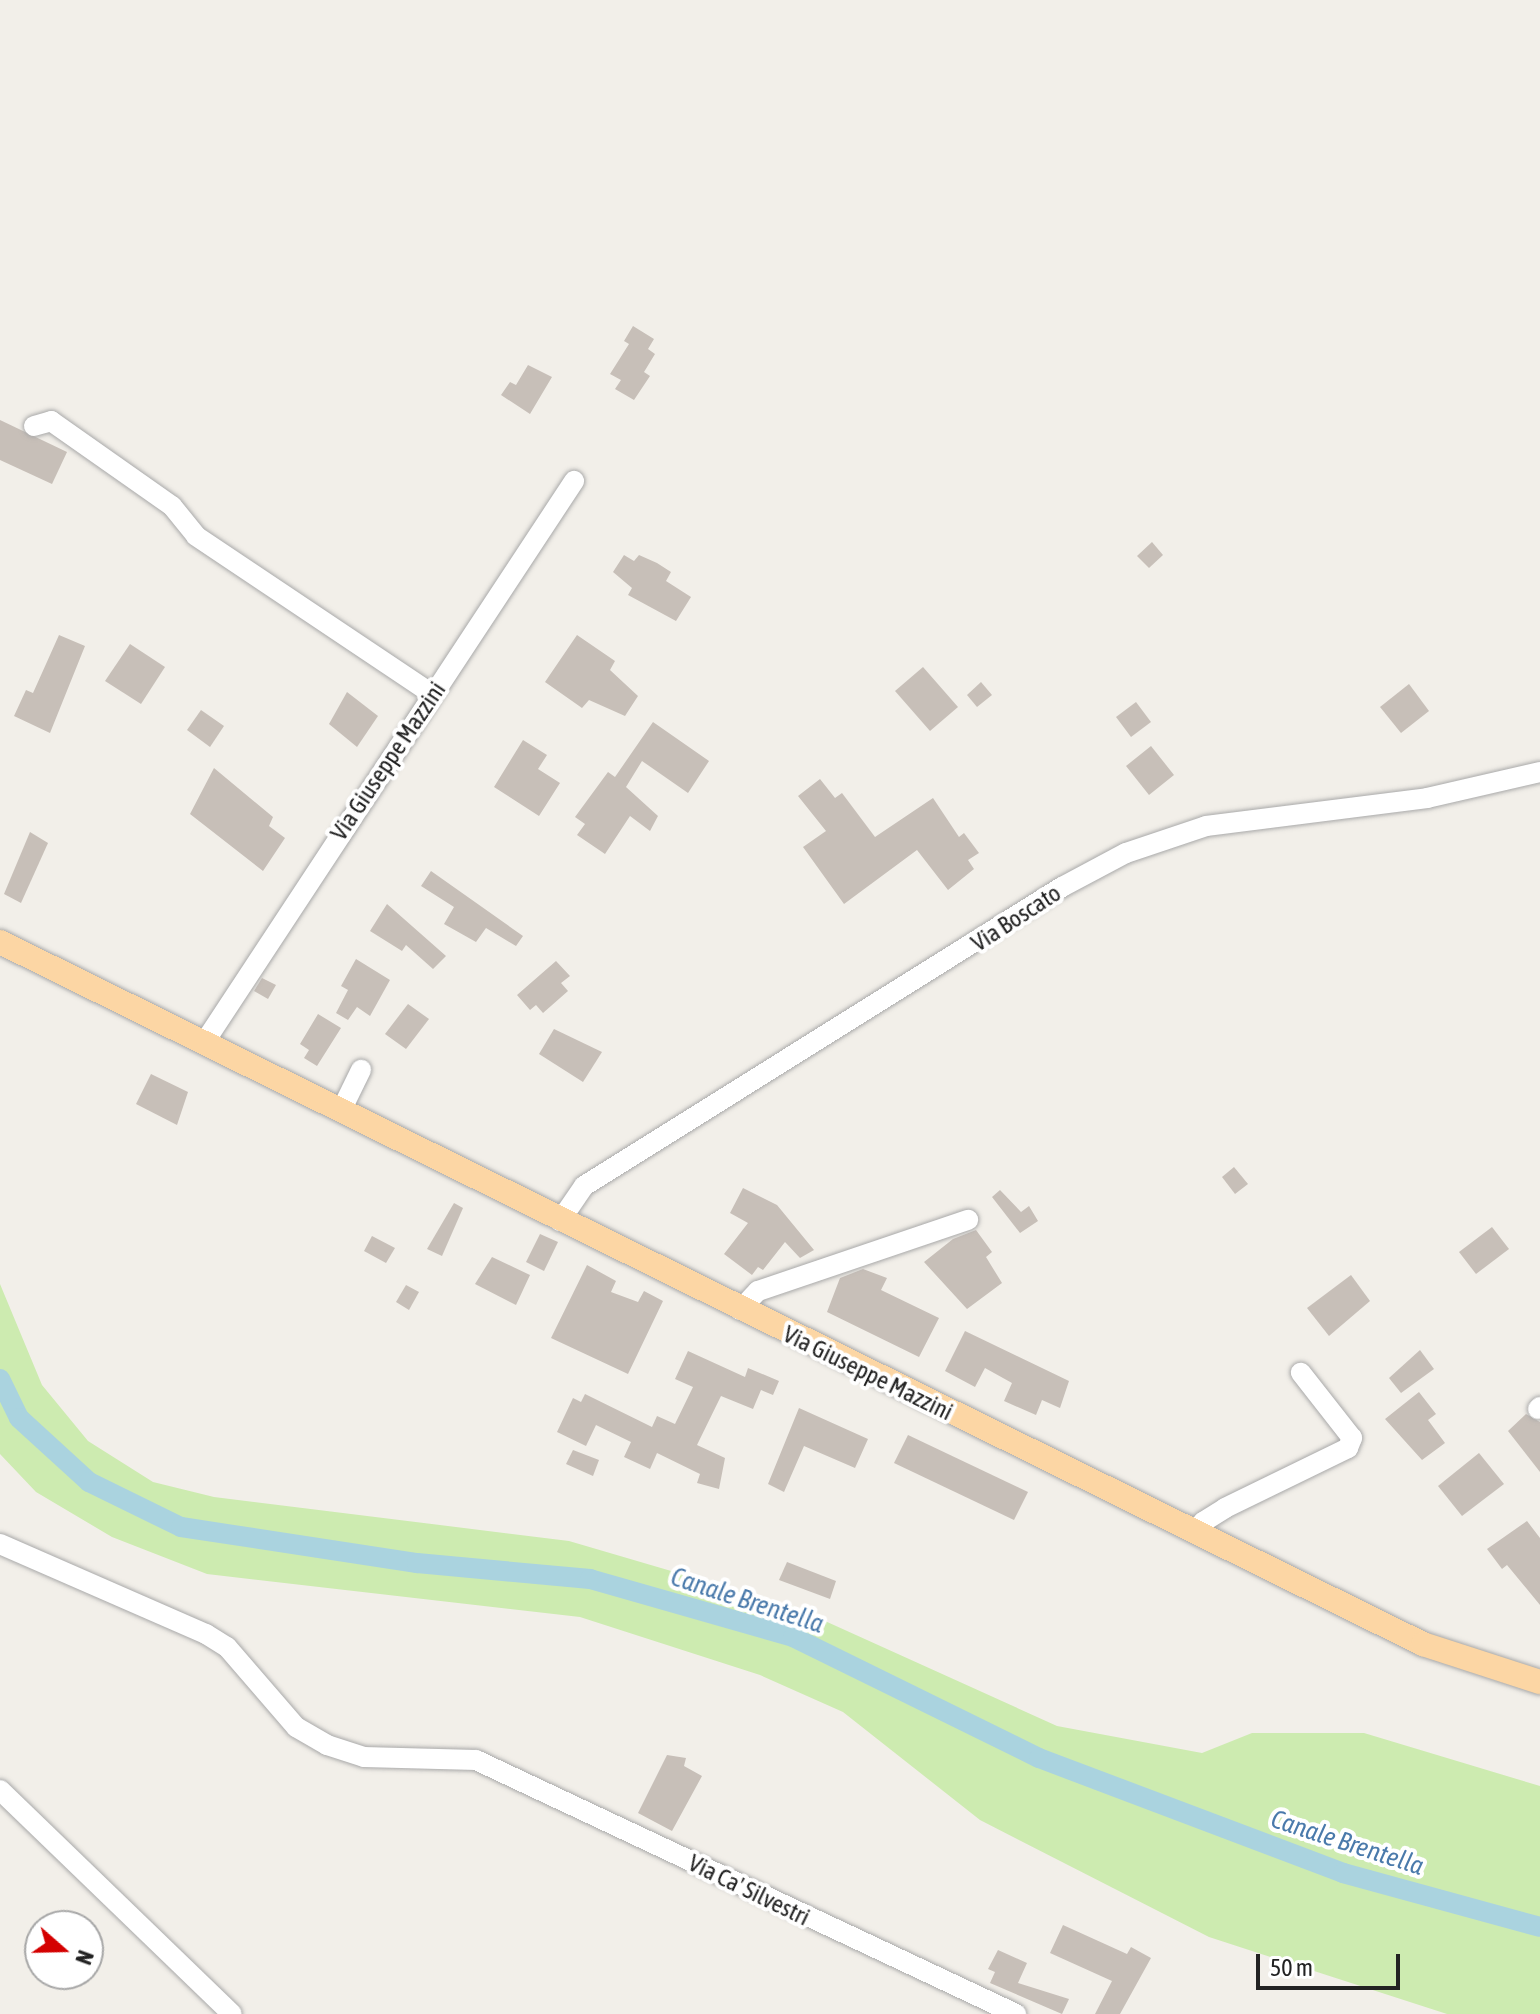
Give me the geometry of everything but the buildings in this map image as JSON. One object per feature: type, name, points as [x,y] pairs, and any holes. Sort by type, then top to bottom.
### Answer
[{"type":"main road","name":"Via Giuseppe Mazzini","points":[[0,942],[740,1310],[1423,1644],[1540,1682]]},
{"type":"street","points":[[34,426],[51,421],[172,506],[196,536],[432,694]]},
{"type":"street","name":"Via Giuseppe Mazzini","points":[[204,1043],[574,481]]},
{"type":"street","name":"Via Boscato","points":[[560,1221],[584,1186],[1062,887],[1126,853],[1206,826],[1427,798],[1540,772]]},
{"type":"street","points":[[341,1111],[361,1070]]},
{"type":"street","points":[[740,1310],[758,1291],[968,1220]]},
{"type":"street","points":[[1196,1534],[1203,1522],[1225,1508],[1348,1448],[1352,1438],[1301,1373]]},
{"type":"street","name":"Via Ca' Silvestri","points":[[0,1544],[206,1634],[227,1647],[296,1727],[327,1745],[364,1757],[459,1758],[484,1764],[1016,2014]]},
{"type":"street","points":[[0,1790],[232,2014]]},
{"type":"green space","points":[[0,1284],[42,1385],[88,1441],[153,1482],[214,1497],[569,1541],[794,1607],[1057,1726],[1202,1753],[1252,1733],[1364,1733],[1540,1786],[1540,2014],[1447,2014],[1209,1937],[980,1820],[843,1712],[760,1675],[580,1617],[207,1574],[112,1537],[36,1492],[0,1454]]},
{"type":"waterway","name":"Canale Brentella","points":[[0,1379],[19,1418],[89,1482],[181,1527],[417,1563],[590,1579],[793,1637],[1039,1758],[1343,1873],[1540,1927]]}]
